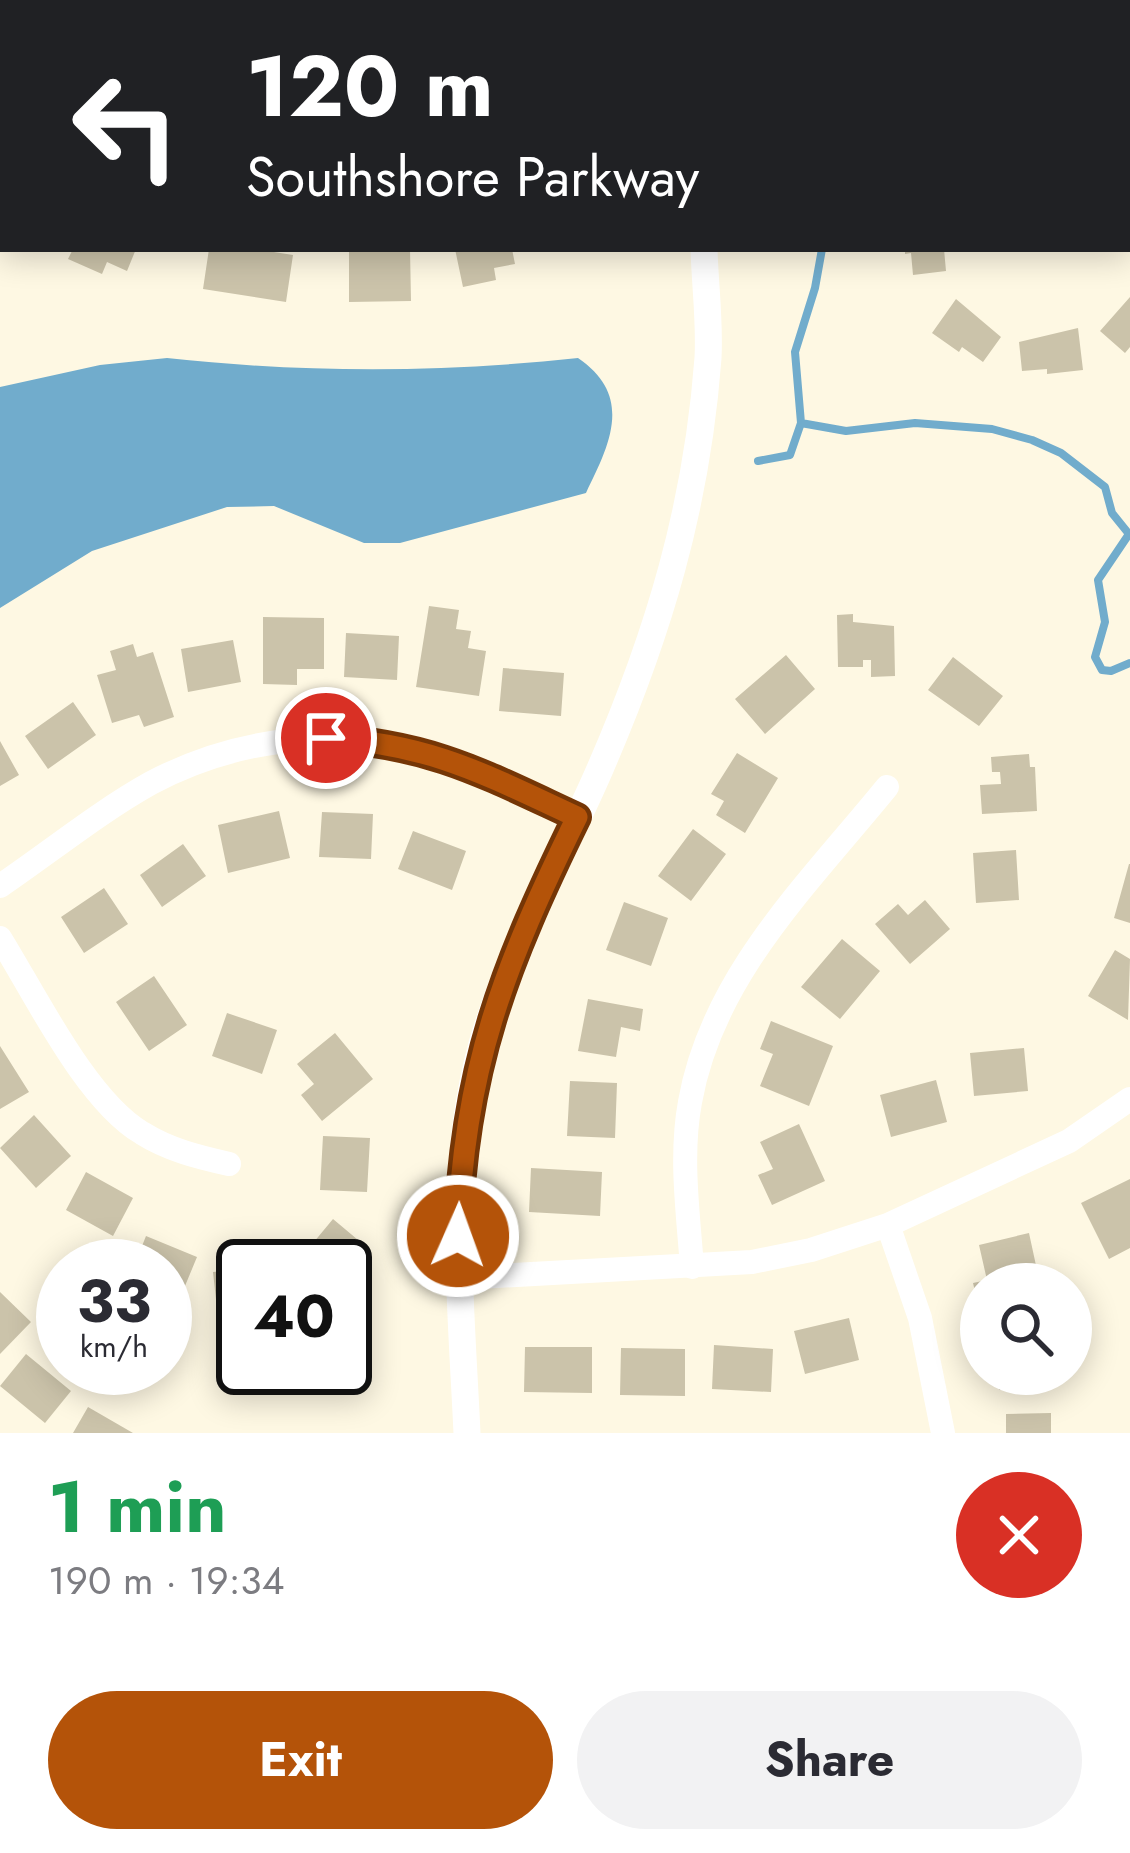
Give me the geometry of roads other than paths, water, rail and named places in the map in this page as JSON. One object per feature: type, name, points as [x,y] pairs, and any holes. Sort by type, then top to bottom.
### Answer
[{"type":"street","points":[[467,1433],[460,1173],[482,1046],[509,963],[643,667],[677,558],[694,487],[708,354],[704,252]]},
{"type":"street","points":[[0,886],[148,785],[188,766],[278,741],[326,738],[418,749],[460,762],[577,817]]},
{"type":"street","points":[[692,1267],[685,1153],[690,1102],[723,1002],[753,952],[886,788]]},
{"type":"street","points":[[0,938],[87,1078],[116,1114],[141,1133],[184,1154],[229,1164]]},
{"type":"street","points":[[460,1278],[692,1267],[791,1254],[888,1225],[1069,1141],[1130,1099]]},
{"type":"street","points":[[888,1225],[920,1318],[943,1433]]},
{"type":"water","points":[[167,358],[372,369],[578,358],[606,388],[612,421],[603,457],[586,493],[400,543],[364,543],[274,506],[227,507],[92,551],[0,608],[0,387],[100,365]]},
{"type":"waterway","points":[[801,423],[795,352],[821,252]]},
{"type":"waterway","points":[[758,461],[790,455],[801,423],[846,431],[915,423],[992,429],[1061,453],[1105,487],[1112,513],[1129,534],[1098,580],[1105,622],[1095,657],[1102,670],[1130,663]]}]
